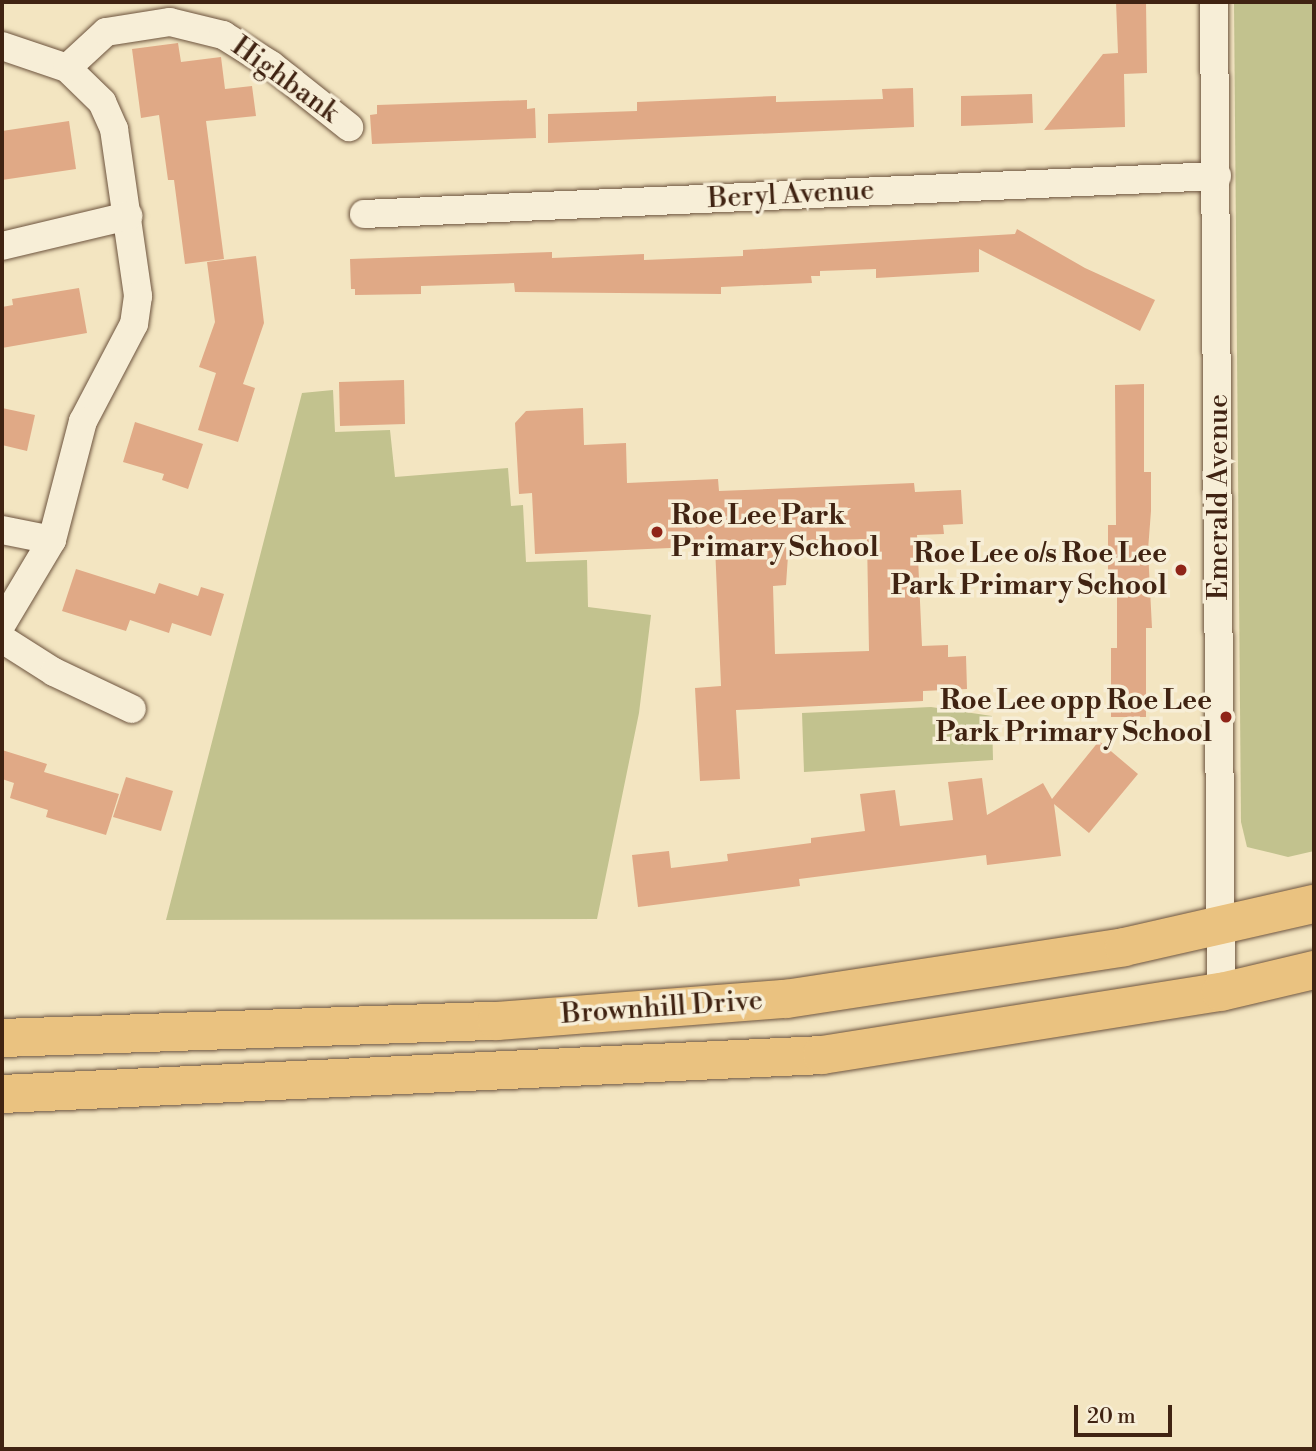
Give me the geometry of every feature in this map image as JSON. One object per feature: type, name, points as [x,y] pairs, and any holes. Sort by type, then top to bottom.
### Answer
[{"type":"highway","name":"Brownhill Drive","points":[[2,1038],[497,1021],[786,999],[999,968],[1222,928],[1314,904]]},
{"type":"highway","name":"Brownhill Drive","points":[[2,1094],[822,1055],[1221,992],[1314,970]]},
{"type":"street","name":"Emerald Avenue","points":[[1214,2],[1221,992]]},
{"type":"street","name":"Highbank","points":[[67,68],[106,32],[170,22],[223,35],[271,65],[349,127]]},
{"type":"street","points":[[2,46],[67,68],[102,102],[114,129],[138,296],[134,324],[83,421],[52,540],[2,624]]},
{"type":"street","name":"Beryl Avenue","points":[[364,214],[1217,176]]},
{"type":"street","points":[[2,246],[128,216]]},
{"type":"street","points":[[2,530],[52,540]]},
{"type":"street","points":[[2,639],[54,672],[132,709]]},
{"type":"green space","points":[[1234,2],[1314,2],[1314,851],[1288,857],[1247,847],[1241,822]]},
{"type":"green space","points":[[333,390],[335,432],[390,430],[395,477],[508,468],[511,506],[523,505],[526,562],[587,560],[588,607],[651,615],[639,713],[597,919],[166,920],[302,393]]},
{"type":"green space","points":[[931,707],[992,716],[993,760],[804,772],[802,713]]},
{"type":"building","points":[[1116,2],[1146,2],[1147,73],[1124,74],[1125,127],[1044,130],[1103,54],[1118,53]]},
{"type":"building","points":[[178,43],[181,62],[221,57],[225,89],[252,86],[256,116],[206,121],[224,259],[185,264],[174,180],[168,180],[159,115],[141,118],[132,49]]},
{"type":"building","points":[[913,88],[914,127],[548,143],[548,114],[637,111],[637,102],[776,96],[776,102],[883,99],[882,89]]},
{"type":"building","points":[[1032,94],[1033,123],[961,126],[961,96]]},
{"type":"building","points":[[527,100],[527,109],[535,108],[536,138],[372,144],[370,115],[377,114],[377,105]]},
{"type":"building","points":[[69,121],[76,169],[2,180],[2,131]]},
{"type":"building","points":[[1017,229],[1085,268],[1155,300],[1140,331],[979,249],[979,272],[876,278],[876,269],[820,271],[820,276],[811,276],[812,283],[721,287],[721,294],[515,292],[514,283],[421,286],[421,294],[355,295],[355,289],[351,289],[350,259],[552,252],[552,258],[644,254],[644,260],[743,256],[743,250],[1015,234]]},
{"type":"building","points":[[256,256],[264,323],[243,384],[255,388],[238,442],[198,430],[216,373],[199,367],[215,322],[207,262]]},
{"type":"building","points":[[79,288],[87,333],[2,348],[2,307],[13,305],[12,299]]},
{"type":"building","points":[[404,380],[405,424],[340,426],[339,382]]},
{"type":"building","points":[[1144,384],[1144,472],[1151,472],[1148,550],[1152,628],[1146,628],[1146,717],[1111,717],[1111,648],[1117,648],[1117,574],[1108,574],[1108,525],[1116,525],[1115,385]]},
{"type":"building","points":[[2,408],[35,415],[27,451],[2,445]]},
{"type":"building","name":"Roe Lee Park Primary School","points":[[583,408],[584,445],[626,443],[627,483],[718,479],[719,491],[914,483],[915,492],[961,490],[963,524],[943,525],[944,534],[917,535],[922,646],[948,645],[948,657],[966,656],[967,689],[923,691],[923,701],[736,710],[740,779],[700,781],[695,688],[721,686],[715,546],[535,554],[532,493],[519,494],[515,423],[526,411]],"holes":[[[867,539],[869,651],[775,654],[773,586],[786,585],[789,541]]]},
{"type":"building","points":[[135,422],[203,444],[188,489],[162,480],[164,474],[123,462]]},
{"type":"building","points":[[76,569],[155,594],[159,583],[198,596],[201,587],[224,594],[211,636],[172,623],[169,633],[130,620],[126,631],[62,611]]},
{"type":"building","points":[[1099,741],[1138,774],[1089,833],[1054,804],[1061,856],[987,865],[986,855],[799,879],[800,886],[638,907],[632,855],[669,851],[671,868],[728,861],[727,854],[811,843],[811,838],[865,831],[860,794],[895,790],[900,826],[953,820],[948,782],[982,778],[987,815],[1043,783],[1052,799]]},
{"type":"building","points":[[2,750],[47,764],[44,772],[119,794],[106,835],[46,817],[48,810],[10,798],[14,783],[2,779]]},
{"type":"building","points":[[126,777],[173,791],[161,831],[113,817]]},
{"type":"place","name":"Roe Lee Park Primary School","points":[[657,532]]},
{"type":"place","name":"Roe Lee o/s Roe Lee Park Primary School","points":[[1181,570]]},
{"type":"place","name":"Roe Lee opp Roe Lee Park Primary School","points":[[1226,717]]}]
